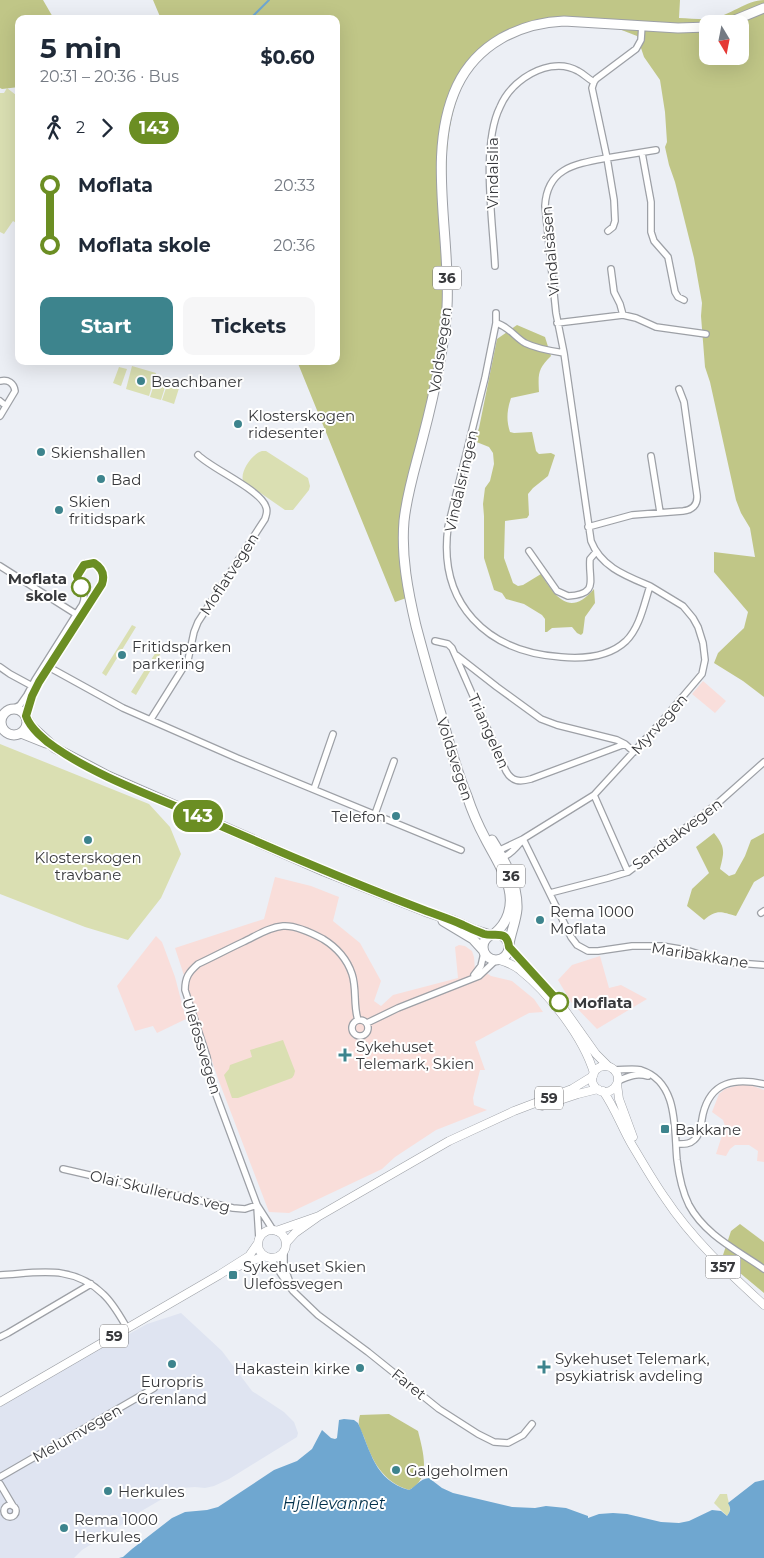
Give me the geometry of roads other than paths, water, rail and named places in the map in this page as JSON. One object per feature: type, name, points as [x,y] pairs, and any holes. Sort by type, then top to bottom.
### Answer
[{"type":"highway","points":[[747,15],[764,8]]},
{"type":"highway","name":"Voldsvegen","points":[[509,946],[516,915],[513,882],[499,856],[479,826],[467,798],[421,644],[410,598],[404,556],[403,528],[406,507],[433,396],[446,318],[447,263],[442,180],[446,121],[453,96],[464,74],[477,57],[502,37],[529,26],[555,22],[586,22],[678,28],[699,27]]},
{"type":"highway","points":[[53,746],[31,726],[20,710],[15,708],[2,713],[1,726],[12,735],[21,733],[53,746],[74,759],[131,787],[306,863],[425,911],[492,934],[503,935],[509,946]]},
{"type":"highway","points":[[21,733],[25,728],[26,717]]},
{"type":"highway","name":"Voldsvegen","points":[[492,934],[504,925],[510,906],[510,897],[499,856]]},
{"type":"highway","points":[[425,911],[473,939],[489,958],[497,960]]},
{"type":"highway","name":"36","points":[[484,952],[484,940],[492,934]]},
{"type":"highway","name":"36","points":[[497,960],[507,954],[509,946]]},
{"type":"main road","name":"357","points":[[509,946],[559,1002],[596,1054],[618,1075],[619,1099],[642,1160]]},
{"type":"main road","name":"357","points":[[497,960],[520,969],[554,1005],[580,1041],[589,1059],[593,1082],[612,1104],[632,1145],[664,1197],[692,1235],[764,1305]]},
{"type":"main road","points":[[593,1074],[601,1067],[611,1068]]},
{"type":"main road","name":"59","points":[[219,1275],[266,1256],[278,1256],[292,1236],[319,1216],[449,1141],[514,1111],[572,1089],[593,1074]]},
{"type":"main road","points":[[600,1090],[611,1090],[617,1082]]},
{"type":"main road","name":"59","points":[[504,1117],[578,1094],[600,1090]]},
{"type":"main road","name":"59","points":[[0,1403],[249,1256],[266,1232],[275,1231],[319,1216]]},
{"type":"main road","points":[[275,1231],[282,1235],[285,1247]]},
{"type":"main road","points":[[259,1241],[259,1248],[266,1256]]},
{"type":"street","points":[[608,231],[614,227],[615,213],[592,88],[594,82],[636,49],[641,40],[642,25]]},
{"type":"street","name":"Vindalslia","points":[[495,266],[490,188],[490,153],[493,127],[500,107],[508,93],[522,79],[550,66],[574,68],[594,82]]},
{"type":"street","name":"Vindalsåsen","points":[[564,354],[557,323],[546,225],[546,193],[550,183],[564,170],[584,162],[656,150]]},
{"type":"street","points":[[642,153],[651,202],[650,222],[652,235],[654,241],[668,257],[675,292],[684,300]]},
{"type":"street","points":[[611,269],[614,292],[624,315]]},
{"type":"street","name":"Vindalsringen","points":[[496,313],[496,323],[479,404],[452,510],[447,540],[447,560],[450,575],[463,606],[483,630],[517,648],[554,657],[586,657],[612,650],[620,646],[632,634],[650,586]]},
{"type":"street","points":[[557,323],[624,315],[656,326],[706,334]]},
{"type":"street","points":[[496,323],[505,327],[527,344],[564,354],[591,541],[596,552],[604,562],[616,570],[650,586]]},
{"type":"street","points":[[0,381],[9,381],[15,391],[0,416]]},
{"type":"street","points":[[588,527],[632,515],[689,510],[694,507],[697,498],[685,408],[679,389]]},
{"type":"street","points":[[0,402],[6,406]]},
{"type":"street","name":"Moflatvegen","points":[[151,719],[188,660],[198,622],[265,519],[267,512],[266,505],[261,499],[235,479],[205,462],[198,455]]},
{"type":"street","points":[[651,456],[660,512]]},
{"type":"street","points":[[529,551],[556,590],[568,596],[584,592],[590,586],[592,578],[590,559],[596,552]]},
{"type":"street","points":[[15,708],[20,705],[33,687],[79,615],[99,590],[104,580],[101,569],[94,563],[84,565],[77,577],[84,599],[79,615]]},
{"type":"street","points":[[0,566],[79,615]]},
{"type":"street","name":"Myrvegen","points":[[499,856],[515,848],[523,839],[594,795],[634,752],[703,671],[705,660],[702,635],[696,622],[688,611],[675,600],[650,586]]},
{"type":"street","name":"Triangelen","points":[[435,641],[448,644],[456,655],[506,771],[514,780],[531,779],[625,744]]},
{"type":"street","name":"Triangelen","points":[[456,655],[497,688],[541,719],[557,725],[617,740],[634,752]]},
{"type":"street","points":[[47,666],[123,708],[237,758],[461,850]]},
{"type":"street","points":[[0,667],[33,687]]},
{"type":"street","points":[[26,717],[33,687]]},
{"type":"street","points":[[314,789],[333,734]]},
{"type":"street","points":[[375,814],[394,761]]},
{"type":"street","name":"Sandtakvegen","points":[[550,893],[628,872],[718,803],[764,762]]},
{"type":"street","points":[[594,795],[628,872]]},
{"type":"street","name":"Maribakkane","points":[[523,839],[571,937],[583,950],[598,951],[632,946],[672,947],[724,962],[764,965]]},
{"type":"street","name":"Ulefossvegen","points":[[275,1231],[257,1205],[211,1082],[207,1057],[186,990],[185,981],[190,971],[198,964],[264,932],[284,926],[296,928],[329,943],[344,958],[352,973],[355,986],[355,1009],[358,1020]]},
{"type":"street","points":[[469,980],[481,966],[484,952]]},
{"type":"street","points":[[367,1023],[398,1008],[479,976],[497,960]]},
{"type":"street","points":[[358,1020],[367,1023],[369,1026],[367,1033],[357,1036],[352,1031],[353,1024],[358,1020]]},
{"type":"street","points":[[611,1068],[643,1071],[665,1088],[671,1102],[681,1184],[685,1196],[695,1214],[708,1230],[764,1269]]},
{"type":"street","points":[[617,1082],[629,1075],[637,1074],[653,1077]]},
{"type":"street","points":[[676,1144],[687,1144],[696,1139],[700,1131],[706,1104],[712,1094],[721,1087],[730,1082],[743,1080],[764,1084]]},
{"type":"street","name":"Olai Skulleruds veg","points":[[63,1169],[233,1208],[245,1209],[257,1205]]},
{"type":"street","name":"Ulefossvegen","points":[[257,1205],[259,1241]]},
{"type":"street","name":"Faret","points":[[285,1247],[284,1266],[293,1291]]},
{"type":"street","name":"Faret","points":[[266,1256],[279,1269],[293,1291],[318,1315],[439,1409],[478,1434],[494,1442],[508,1443],[522,1435],[532,1424]]},
{"type":"street","points":[[0,1275],[46,1272],[80,1277],[103,1294],[127,1328]]},
{"type":"street","points":[[0,1337],[91,1284]]},
{"type":"street","name":"Melumvegen","points":[[0,1477],[154,1388]]},
{"type":"street","points":[[0,1484],[16,1512],[15,1515],[12,1517],[6,1515],[0,1502]]},
{"type":"street","points":[[4,1509],[8,1505],[13,1506]]},
{"type":"water","name":"Hjellevannet","points":[[339,1420],[354,1420],[358,1423],[375,1463],[388,1479],[397,1485],[409,1490],[429,1478],[442,1488],[453,1493],[512,1507],[535,1508],[546,1506],[566,1508],[588,1516],[588,1518],[599,1514],[613,1513],[627,1514],[661,1522],[679,1523],[689,1521],[712,1510],[721,1511],[727,1516],[730,1510],[728,1503],[755,1482],[764,1480],[764,1558],[119,1558],[123,1557],[172,1518],[185,1512],[218,1507],[274,1470],[297,1461],[312,1449],[322,1430],[331,1438],[337,1438]]},
{"type":"waterway","points":[[254,15],[269,0]]},
{"type":"place","name":"Beachbaner","points":[[141,381]]},
{"type":"place","name":"Klosterskogen ridesenter","points":[[238,424]]},
{"type":"place","name":"Skienshallen","points":[[41,452]]},
{"type":"place","name":"Bad","points":[[101,479]]},
{"type":"place","name":"Skien fritidspark","points":[[59,510]]},
{"type":"place","name":"Moflata skole","points":[[81,587]]},
{"type":"place","name":"Fritidsparken parkering","points":[[122,655]]},
{"type":"place","name":"Telefon","points":[[396,816]]},
{"type":"place","name":"Klosterskogen travbane","points":[[88,840]]},
{"type":"place","name":"Rema 1000 Moflata","points":[[540,920]]},
{"type":"place","name":"Moflata","points":[[559,1002]]},
{"type":"place","name":"Sykehuset Telemark, Skien","points":[[345,1055]]},
{"type":"place","name":"Bakkane","points":[[665,1129]]},
{"type":"place","name":"Sykehuset Skien Ulefossvegen","points":[[233,1275]]},
{"type":"place","name":"Europris Grenland","points":[[172,1364]]},
{"type":"place","name":"Sykehuset Telemark, psykiatrisk avdeling","points":[[544,1367]]},
{"type":"place","name":"Hakastein kirke","points":[[360,1368]]},
{"type":"place","name":"Galgeholmen","points":[[396,1470]]},
{"type":"place","name":"Herkules","points":[[108,1491]]},
{"type":"place","name":"Rema 1000 Herkules","points":[[64,1528]]}]
